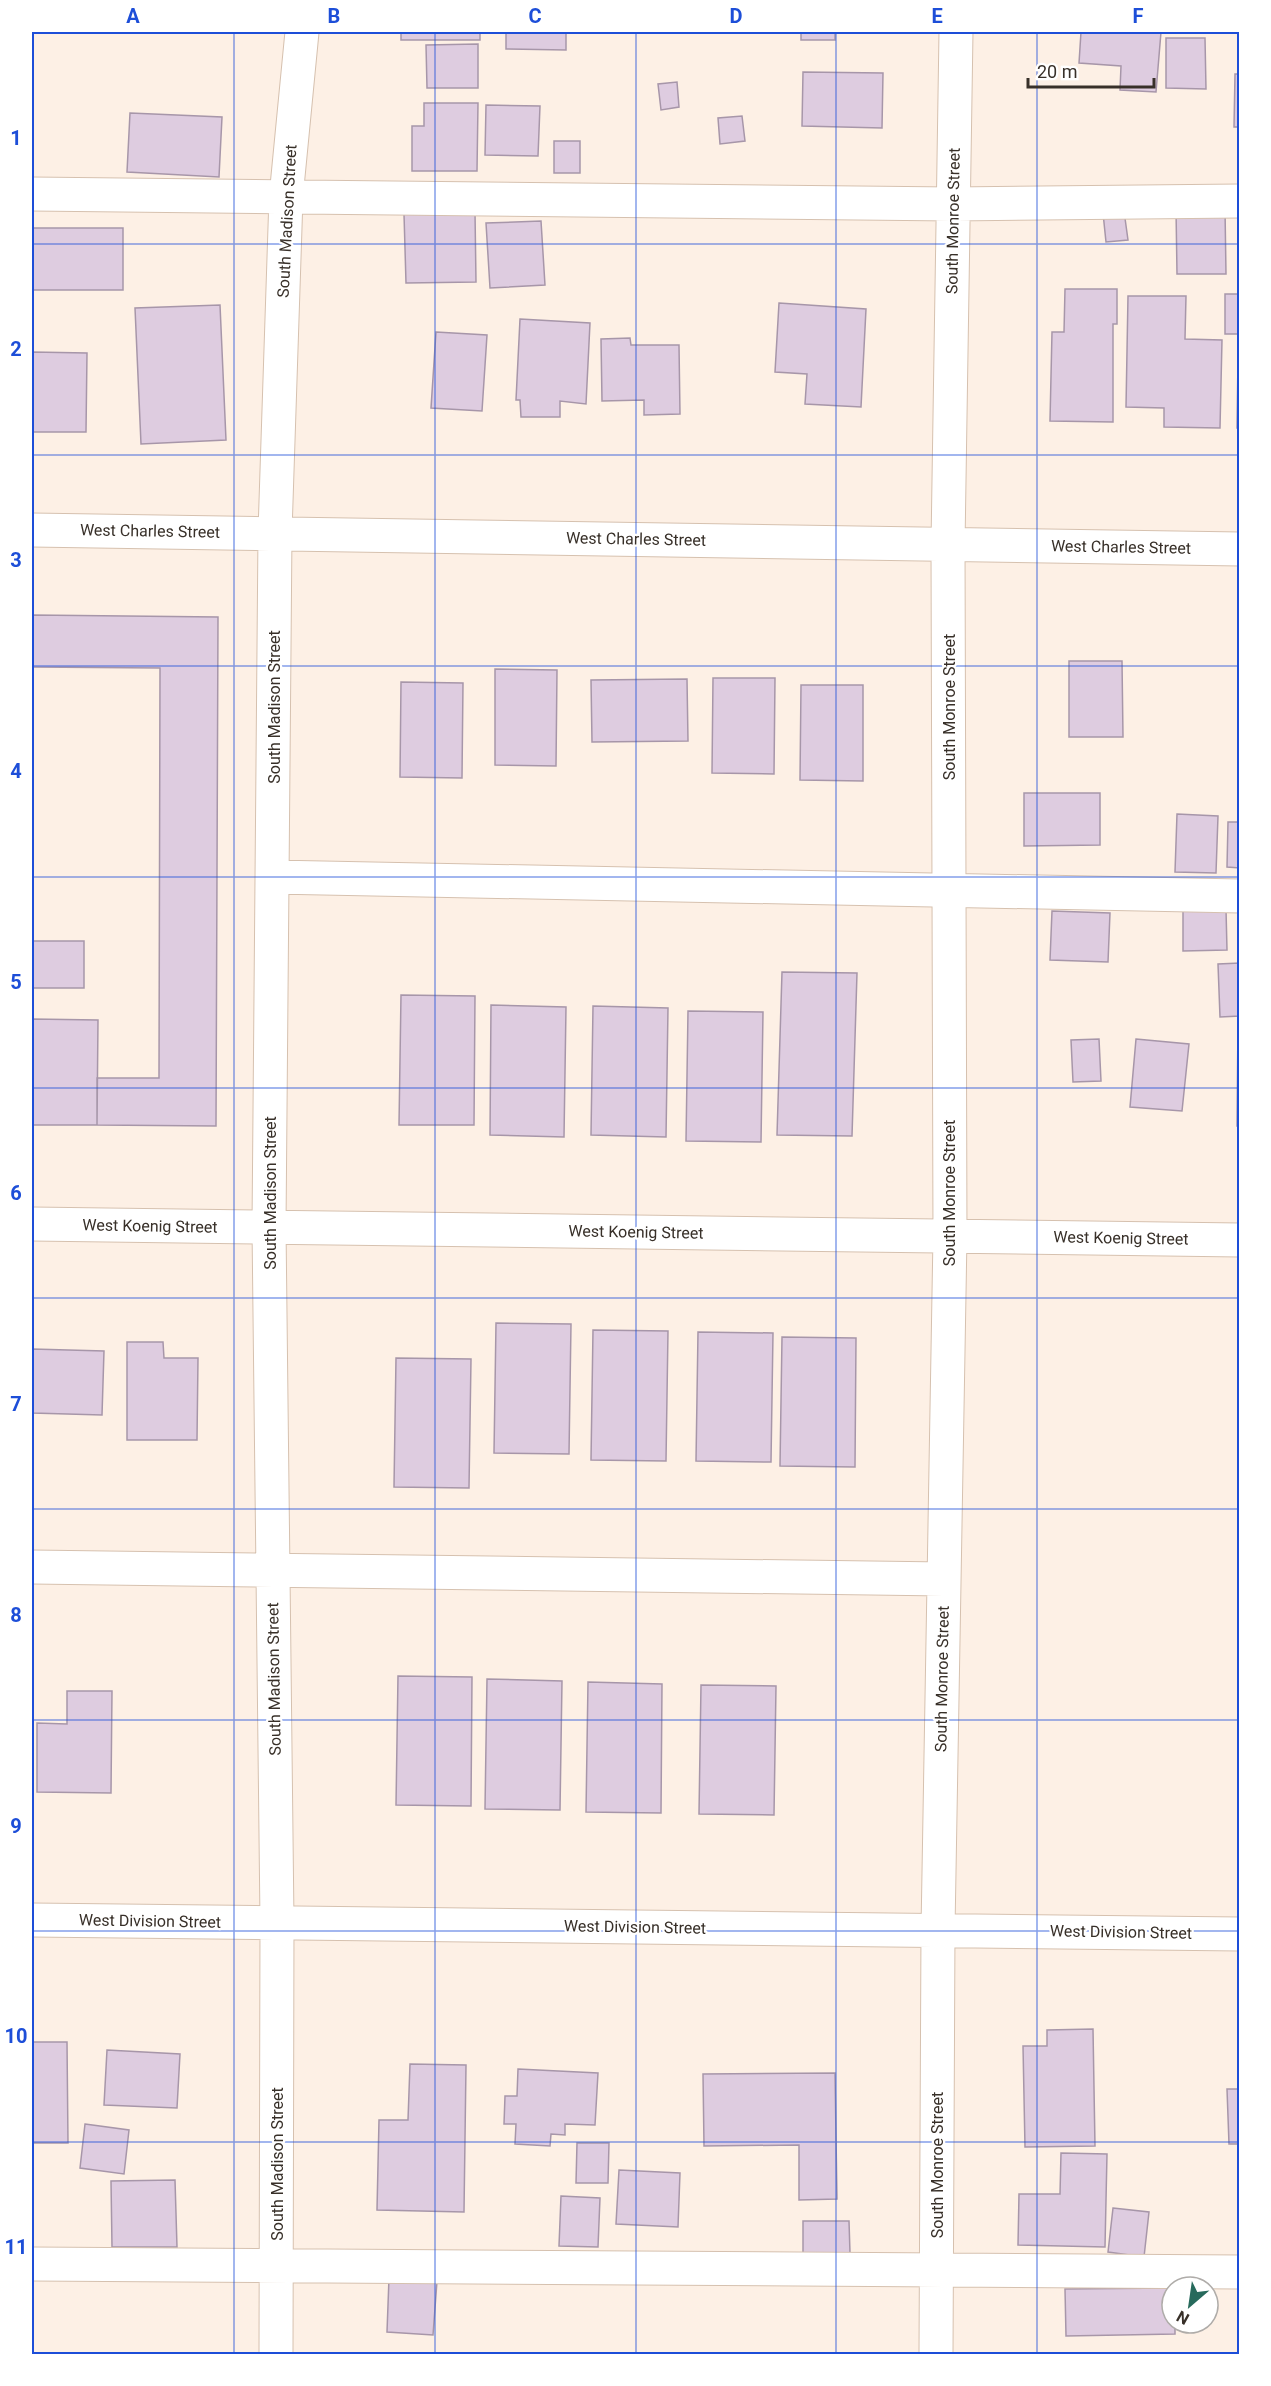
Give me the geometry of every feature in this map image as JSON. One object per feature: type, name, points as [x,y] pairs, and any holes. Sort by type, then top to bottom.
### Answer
[{"type":"street","name":"South Madison Street","points":[[276,2355],[277,1922],[269,1227],[275,532],[286,197],[302,32]]},
{"type":"street","name":"South Monroe Street","points":[[936,2355],[938,1930],[950,1236],[948,545],[956,32]]},
{"type":"street","points":[[32,194],[953,204],[1239,201]]},
{"type":"street","name":"West Charles Street","points":[[32,530],[275,532],[1239,549]]},
{"type":"street","points":[[273,877],[1239,896]]},
{"type":"street","name":"West Koenig Street","points":[[32,1224],[1239,1240]]},
{"type":"street","points":[[32,1568],[944,1580]]},
{"type":"street","name":"West Division Street","points":[[32,1920],[1239,1934]]},
{"type":"street","points":[[32,2264],[1239,2272]]},
{"type":"building","points":[[401,32],[480,32],[480,40],[401,40]]},
{"type":"building","points":[[506,32],[566,32],[566,50],[506,49]]},
{"type":"building","points":[[801,32],[835,32],[835,40],[801,40]]},
{"type":"building","points":[[1081,32],[1161,32],[1156,92],[1120,90],[1121,66],[1079,63]]},
{"type":"building","points":[[1166,38],[1205,38],[1206,89],[1166,88]]},
{"type":"building","points":[[478,44],[478,88],[427,88],[426,45]]},
{"type":"building","points":[[803,72],[883,73],[882,128],[802,126]]},
{"type":"building","points":[[1235,74],[1240,74],[1240,127],[1234,127]]},
{"type":"building","points":[[677,82],[679,107],[661,110],[658,84]]},
{"type":"building","points":[[424,103],[478,103],[477,171],[412,171],[412,126],[424,126]]},
{"type":"building","points":[[486,105],[540,106],[538,156],[485,155]]},
{"type":"building","points":[[130,113],[222,117],[219,177],[127,172]]},
{"type":"building","points":[[742,116],[745,141],[720,144],[718,118]]},
{"type":"building","points":[[554,141],[580,141],[580,173],[554,173]]},
{"type":"building","points":[[1176,209],[1225,209],[1226,274],[1177,274]]},
{"type":"building","points":[[1124,211],[1128,240],[1106,242],[1103,213]]},
{"type":"building","points":[[475,212],[476,282],[406,283],[404,214]]},
{"type":"building","points":[[541,221],[545,285],[490,288],[486,223]]},
{"type":"building","points":[[32,228],[123,228],[123,290],[32,290]]},
{"type":"building","points":[[1065,289],[1117,289],[1117,324],[1113,324],[1113,422],[1050,421],[1052,332],[1064,332]]},
{"type":"building","points":[[1225,294],[1240,294],[1240,334],[1225,334]]},
{"type":"building","points":[[1128,296],[1186,296],[1185,339],[1222,340],[1220,428],[1164,427],[1164,408],[1126,407]]},
{"type":"building","points":[[779,303],[866,309],[861,407],[805,404],[807,374],[775,372]]},
{"type":"building","points":[[220,305],[226,440],[141,444],[135,308]]},
{"type":"building","points":[[520,319],[590,323],[586,404],[560,401],[560,417],[521,417],[520,400],[516,400]]},
{"type":"building","points":[[436,332],[487,335],[482,411],[431,408]]},
{"type":"building","points":[[630,338],[631,345],[679,345],[680,414],[644,415],[644,400],[602,401],[601,339]]},
{"type":"building","points":[[32,352],[87,353],[86,432],[32,432]]},
{"type":"building","points":[[1238,359],[1240,359],[1240,428],[1237,428]]},
{"type":"building","points":[[32,615],[218,617],[216,1126],[97,1125],[97,1078],[159,1078],[160,668],[32,667]]},
{"type":"building","points":[[1069,661],[1122,661],[1123,737],[1069,737]]},
{"type":"building","points":[[495,669],[557,670],[556,766],[495,765]]},
{"type":"building","points":[[713,678],[775,678],[774,774],[712,773]]},
{"type":"building","points":[[687,679],[688,741],[592,742],[591,680]]},
{"type":"building","points":[[401,682],[463,683],[462,778],[400,777]]},
{"type":"building","points":[[801,685],[863,685],[863,781],[800,780]]},
{"type":"building","points":[[1024,793],[1100,793],[1100,845],[1024,846]]},
{"type":"building","points":[[1177,814],[1218,816],[1216,873],[1175,872]]},
{"type":"building","points":[[1228,822],[1240,822],[1240,868],[1227,867]]},
{"type":"building","points":[[1226,909],[1227,950],[1183,951],[1183,910]]},
{"type":"building","points":[[1052,911],[1110,913],[1108,962],[1050,960]]},
{"type":"building","points":[[32,941],[84,941],[84,988],[32,988]]},
{"type":"building","points":[[1240,963],[1240,1016],[1220,1017],[1218,964]]},
{"type":"building","points":[[782,972],[857,973],[852,1136],[777,1135]]},
{"type":"building","points":[[401,995],[475,996],[474,1125],[399,1125]]},
{"type":"building","points":[[491,1005],[566,1007],[564,1137],[490,1135]]},
{"type":"building","points":[[593,1006],[668,1008],[666,1137],[591,1135]]},
{"type":"building","points":[[688,1011],[763,1012],[761,1142],[686,1141]]},
{"type":"building","points":[[32,1019],[98,1020],[97,1125],[32,1125]]},
{"type":"building","points":[[1238,1022],[1240,1022],[1240,1126],[1237,1126]]},
{"type":"building","points":[[1099,1039],[1101,1081],[1073,1082],[1071,1040]]},
{"type":"building","points":[[1136,1039],[1189,1044],[1182,1111],[1130,1107]]},
{"type":"building","points":[[496,1323],[571,1324],[569,1454],[494,1453]]},
{"type":"building","points":[[593,1330],[668,1331],[666,1461],[591,1460]]},
{"type":"building","points":[[698,1332],[773,1333],[771,1462],[696,1461]]},
{"type":"building","points":[[782,1337],[856,1338],[855,1467],[780,1466]]},
{"type":"building","points":[[127,1342],[163,1342],[164,1358],[198,1358],[197,1440],[127,1440]]},
{"type":"building","points":[[32,1349],[104,1351],[102,1415],[32,1413]]},
{"type":"building","points":[[396,1358],[471,1359],[469,1488],[394,1487]]},
{"type":"building","points":[[398,1676],[472,1677],[471,1806],[396,1805]]},
{"type":"building","points":[[487,1679],[562,1681],[560,1810],[485,1809]]},
{"type":"building","points":[[588,1682],[662,1684],[661,1813],[586,1812]]},
{"type":"building","points":[[701,1685],[776,1686],[774,1815],[699,1814]]},
{"type":"building","points":[[67,1691],[112,1691],[111,1793],[37,1792],[37,1723],[67,1724]]},
{"type":"building","points":[[1093,2029],[1095,2146],[1025,2147],[1023,2046],[1047,2046],[1047,2030]]},
{"type":"building","points":[[32,2042],[67,2042],[68,2143],[32,2143]]},
{"type":"building","points":[[107,2050],[180,2054],[177,2108],[104,2105]]},
{"type":"building","points":[[1238,2055],[1240,2055],[1240,2144],[1229,2144],[1227,2089],[1239,2089]]},
{"type":"building","points":[[410,2064],[466,2065],[464,2212],[377,2210],[379,2120],[408,2120]]},
{"type":"building","points":[[518,2069],[598,2073],[595,2125],[565,2124],[565,2135],[551,2134],[550,2146],[515,2144],[516,2124],[504,2124],[505,2096],[517,2096]]},
{"type":"building","points":[[835,2073],[837,2199],[799,2200],[799,2145],[704,2146],[703,2074]]},
{"type":"building","points":[[85,2124],[129,2130],[124,2174],[80,2168]]},
{"type":"building","points":[[577,2143],[609,2143],[608,2183],[576,2183]]},
{"type":"building","points":[[1061,2153],[1107,2154],[1105,2247],[1018,2245],[1019,2194],[1060,2194]]},
{"type":"building","points":[[619,2170],[680,2173],[678,2227],[616,2224]]},
{"type":"building","points":[[175,2180],[177,2247],[112,2247],[111,2181]]},
{"type":"building","points":[[561,2196],[600,2198],[598,2247],[559,2246]]},
{"type":"building","points":[[1113,2208],[1149,2212],[1144,2257],[1108,2252]]},
{"type":"building","points":[[803,2221],[849,2221],[850,2253],[803,2253]]},
{"type":"building","points":[[389,2278],[437,2281],[433,2335],[387,2332]]},
{"type":"building","points":[[1160,2288],[1160,2334],[1066,2336],[1065,2289]]}]
